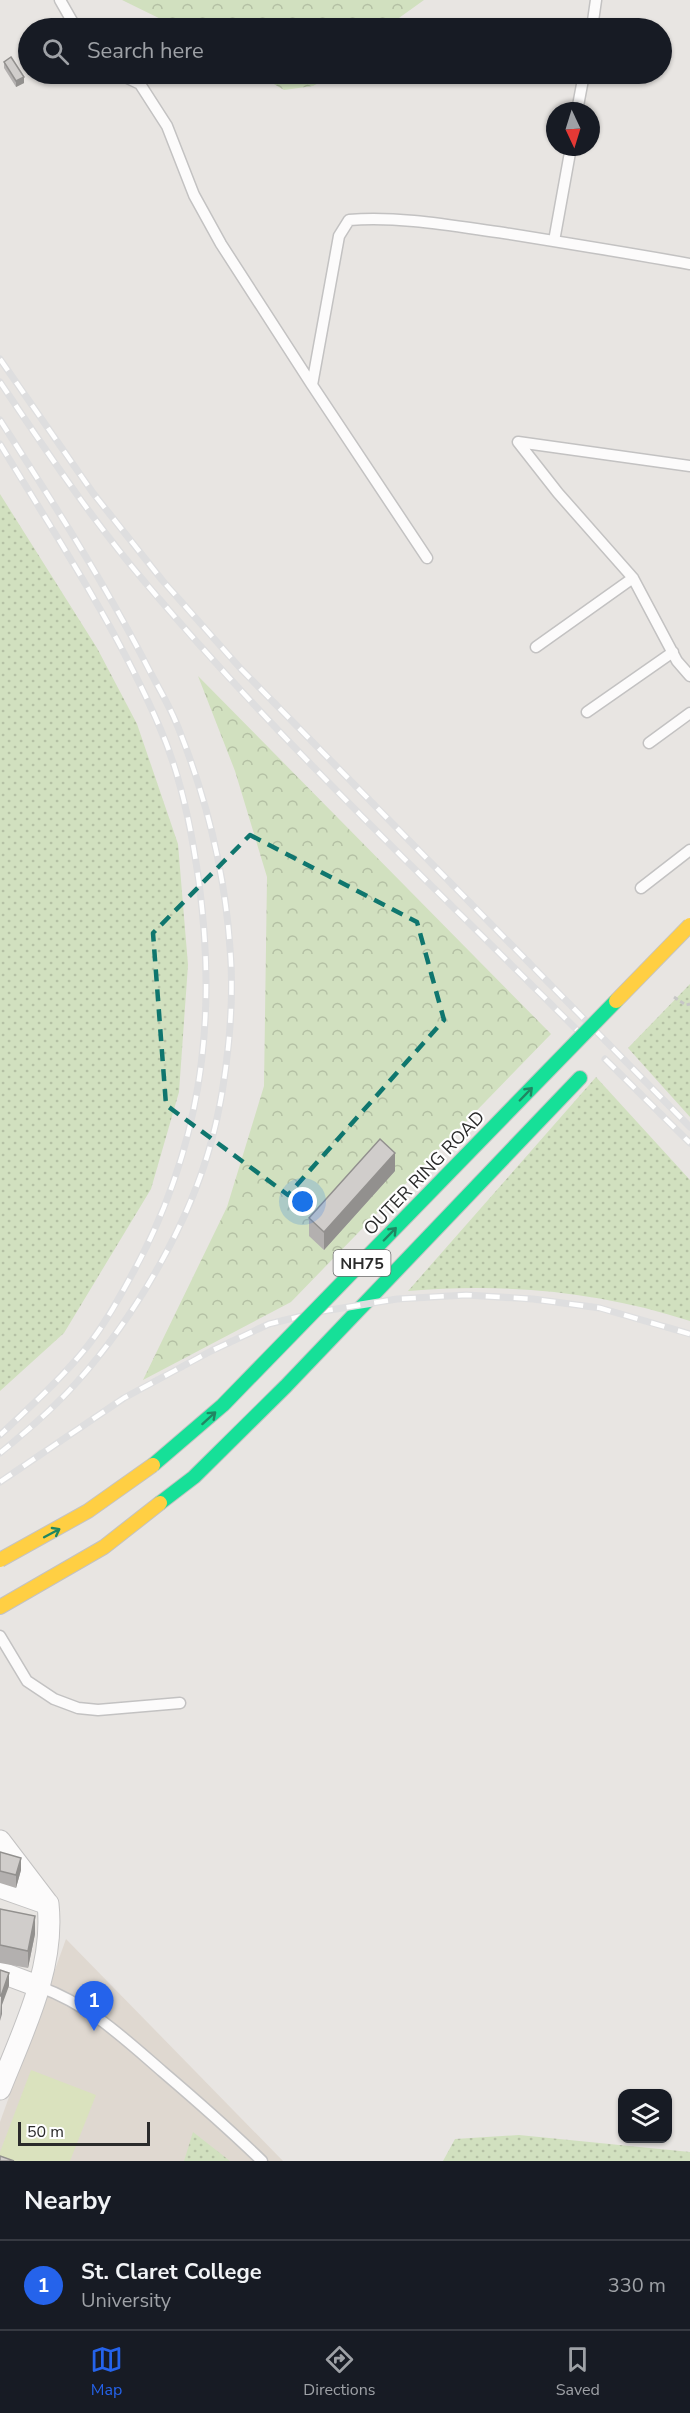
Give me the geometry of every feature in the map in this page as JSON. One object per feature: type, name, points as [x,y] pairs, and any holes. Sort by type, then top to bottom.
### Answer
[{"type":"main road","name":"OUTER RING ROAD","points":[[0,1560],[60,1528],[116,1493],[171,1452],[223,1405],[690,925]]},
{"type":"main road","name":"OUTER RING ROAD","points":[[0,1606],[104,1547],[194,1477],[286,1386],[575,1073],[492,1148]]},
{"type":"main road","name":"OUTER RING ROAD","points":[[352,1296],[461,1182]]},
{"type":"street","points":[[0,1841],[48,1904],[50,1922],[40,1987],[0,2089]]},
{"type":"street","points":[[0,1887],[48,1904]]},
{"type":"street","points":[[0,1972],[40,1987]]},
{"type":"lane","points":[[60,0],[70,18]]},
{"type":"lane","points":[[593,18],[597,0]]},
{"type":"lane","points":[[140,84],[162,118],[194,195],[221,244],[427,558]]},
{"type":"lane","points":[[579,102],[582,84]]},
{"type":"lane","points":[[554,241],[569,156]]},
{"type":"lane","points":[[312,385],[339,236],[349,220],[386,219],[434,223],[690,264]]},
{"type":"lane","points":[[690,466],[518,442],[558,493],[633,578],[673,652],[690,676]]},
{"type":"lane","points":[[536,647],[633,578]]},
{"type":"lane","points":[[587,712],[673,652]]},
{"type":"lane","points":[[649,743],[690,713]]},
{"type":"lane","points":[[641,888],[690,850]]},
{"type":"lane","points":[[0,1636],[27,1681],[54,1699],[70,1705],[98,1710],[180,1703]]},
{"type":"lane","points":[[40,1987],[52,1991],[106,2022],[228,2128],[262,2161]]},
{"type":"path","points":[[674,997],[686,1005],[690,1004]]},
{"type":"highlighted area","points":[[250,835],[417,922],[444,1020],[288,1195],[166,1105],[153,933]]},
{"type":"shaded area","points":[[66,1939],[283,2161],[0,2161],[0,2122]]},
{"type":"green space","points":[[122,0],[424,0],[399,18],[159,18]]},
{"type":"green space","points":[[274,84],[317,84],[313,86],[284,90]]},
{"type":"green space","points":[[0,494],[97,648],[137,724],[178,844],[188,965],[179,1092],[151,1189],[64,1333],[0,1391]]},
{"type":"green space","points":[[198,676],[551,1034],[291,1302],[143,1380],[227,1207],[264,1086],[267,877],[235,771]]},
{"type":"green space","points":[[690,984],[690,1117],[628,1048]]},
{"type":"green space","points":[[596,1077],[690,1180],[690,1321],[621,1303],[551,1292],[480,1288],[408,1291]]},
{"type":"green space","points":[[31,2070],[96,2095],[70,2161],[0,2161],[0,2152]]},
{"type":"green space","points":[[193,2132],[230,2161],[184,2161]]},
{"type":"green space","points":[[519,2135],[690,2152],[690,2161],[443,2161],[455,2139]]},
{"type":"building","points":[[11,57],[18,68],[18,80],[16,81],[4,62]]},
{"type":"building","points":[[380,1139],[395,1153],[324,1232],[309,1218]]},
{"type":"building","points":[[0,1852],[21,1858],[16,1875],[0,1871]]},
{"type":"building","points":[[0,1909],[35,1916],[28,1951],[0,1945]]},
{"type":"building","points":[[0,1970],[9,1973],[1,1996],[0,1996]]},
{"type":"building","points":[[0,2156],[14,2161],[0,2161]]},
{"type":"railway","points":[[0,359],[93,493],[162,580],[241,669],[690,1127]]},
{"type":"railway","points":[[0,382],[109,538],[200,646],[360,815],[581,1034]]},
{"type":"railway","points":[[0,420],[93,568],[128,629],[178,727],[213,836],[224,892],[231,970],[230,1019],[222,1094],[202,1171],[175,1236],[139,1299],[99,1356],[59,1401],[0,1453]]},
{"type":"railway","points":[[0,444],[64,548],[125,654],[167,746],[185,804],[196,863],[204,935],[206,987],[204,1037],[198,1086],[188,1135],[173,1183],[154,1231],[120,1296],[92,1340],[34,1404],[0,1435]]},
{"type":"railway","points":[[605,1059],[690,1143]]},
{"type":"railway","points":[[0,1482],[124,1398],[211,1351],[269,1324],[318,1312],[397,1299],[466,1295],[533,1299],[600,1308],[690,1334]]},
{"type":"traffic: fast","points":[[153,1465],[223,1405],[616,1001]]},
{"type":"traffic: fast","points":[[160,1503],[194,1477],[286,1386],[580,1078]]},
{"type":"traffic: slow","points":[[616,1001],[690,925]]},
{"type":"traffic: slow","points":[[0,1560],[88,1511],[153,1465]]},
{"type":"traffic: slow","points":[[0,1607],[104,1547],[160,1503]]},
{"type":"place","name":"St. Claret College","points":[[94,2031]]}]
